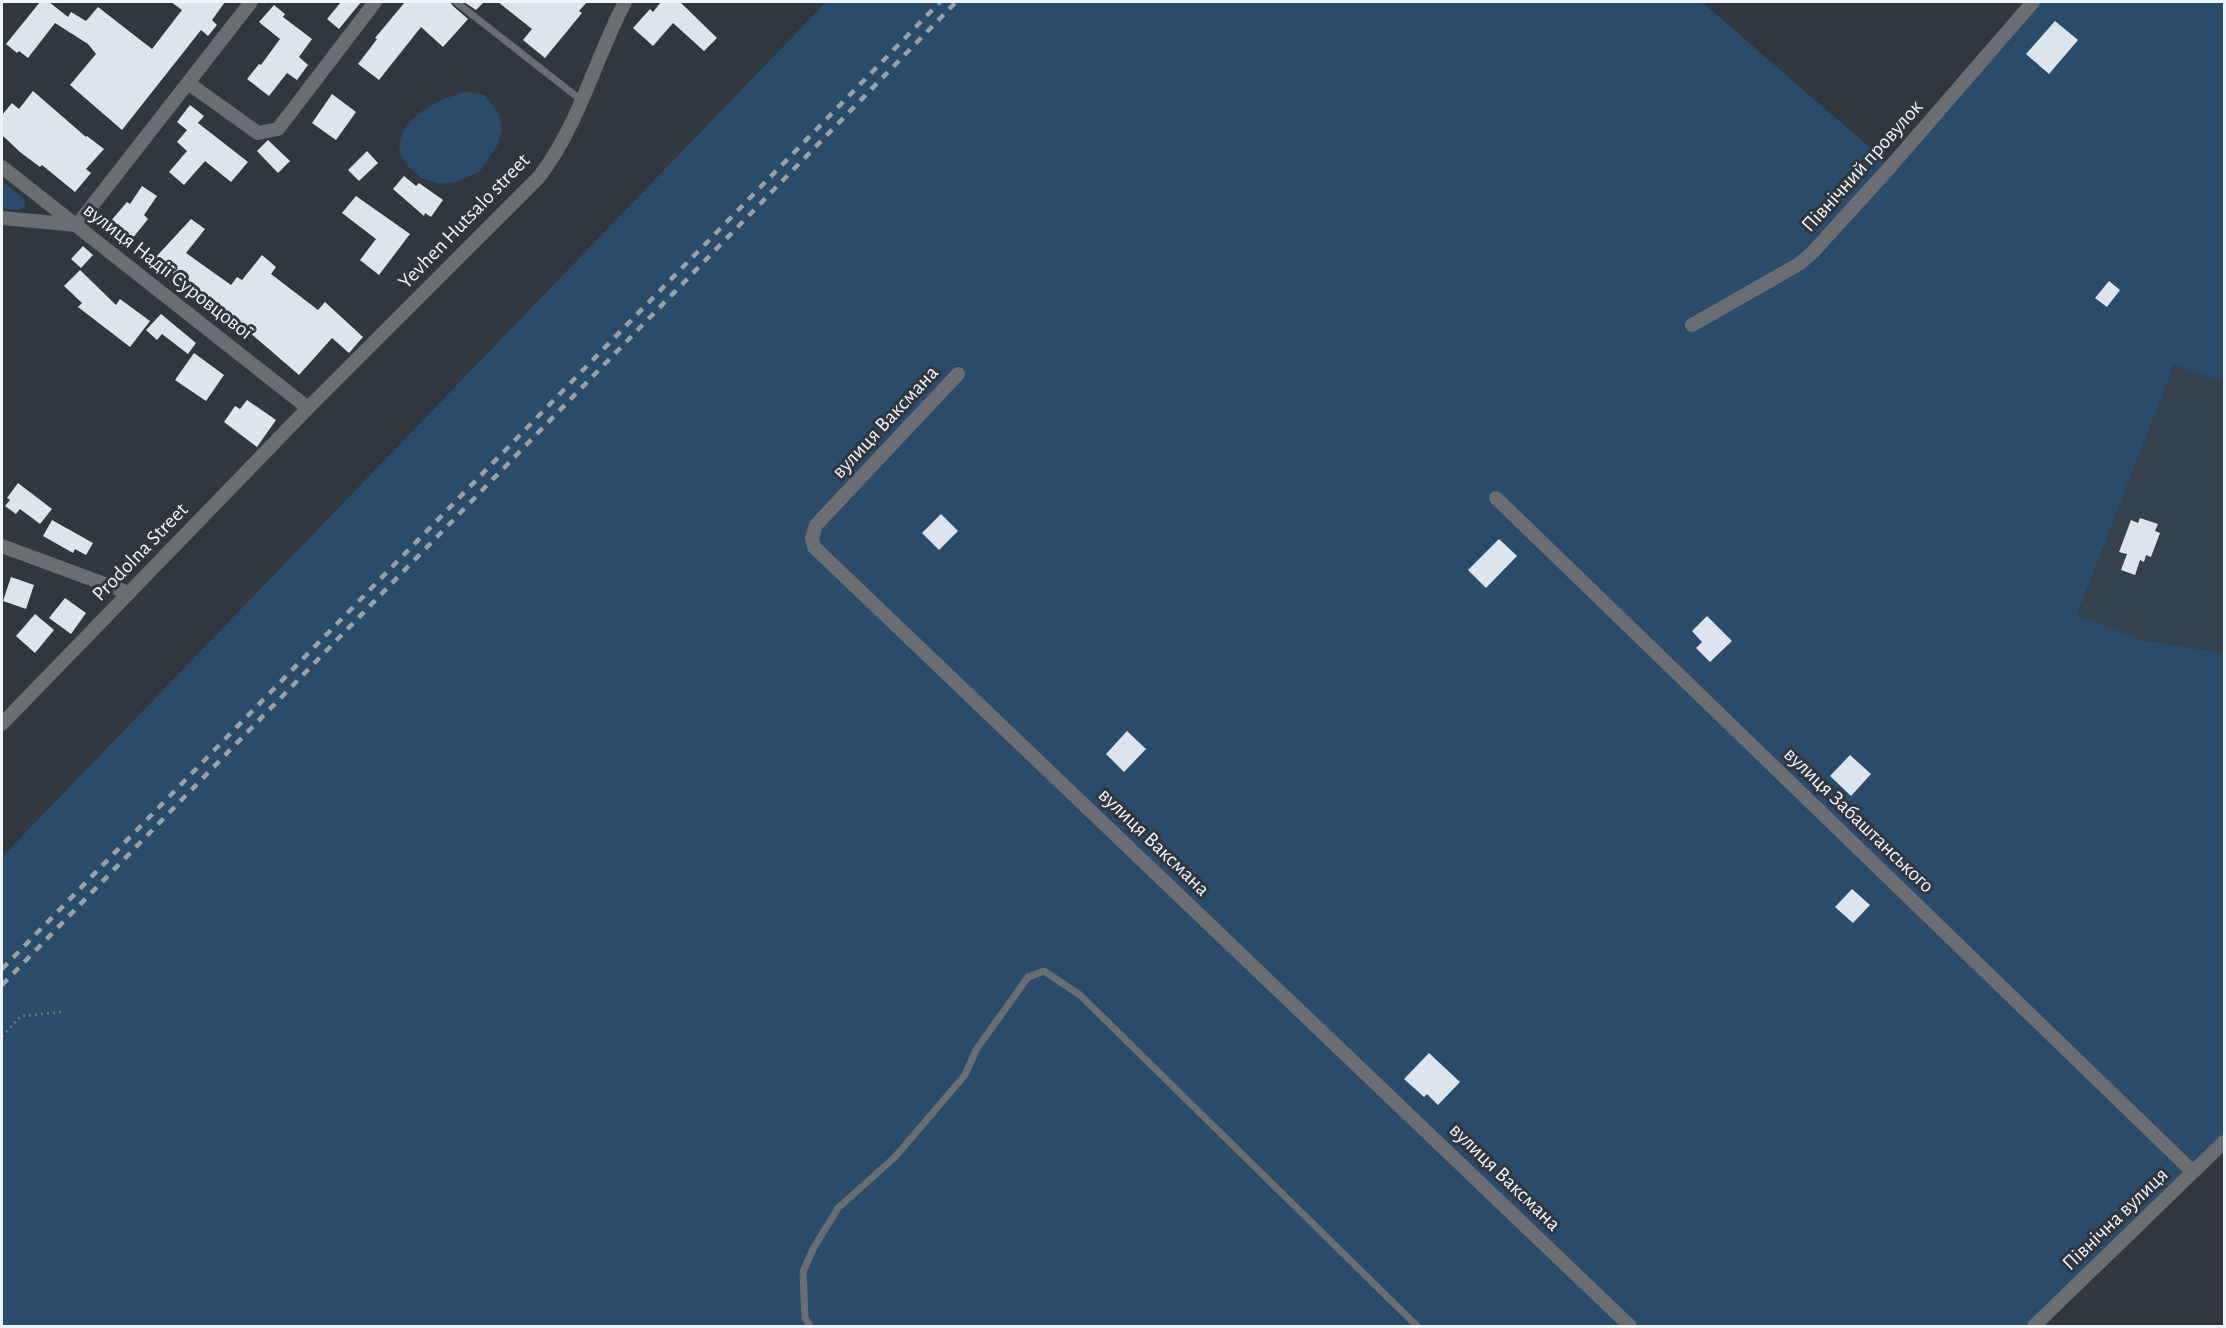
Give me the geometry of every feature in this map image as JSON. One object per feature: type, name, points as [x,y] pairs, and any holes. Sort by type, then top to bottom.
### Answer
[{"type":"street","points":[[2,218],[77,225],[251,2]]},
{"type":"street","points":[[188,83],[258,133],[278,129],[375,2]]},
{"type":"street","name":"Yevhen Hutsalo street","points":[[308,408],[539,177],[562,143],[625,2]]},
{"type":"street","name":"Північний провулок","points":[[1692,325],[1799,264],[1813,252],[2033,2]]},
{"type":"street","name":"вулиця Надії Суровцової","points":[[2,166],[308,408]]},
{"type":"street","name":"вулиця Ваксмана","points":[[958,374],[816,525],[812,538],[814,547],[1629,1326]]},
{"type":"street","name":"Prodolna Street","points":[[3,721],[308,408]]},
{"type":"street","name":"вулиця Забаштанського","points":[[1496,498],[2193,1172]]},
{"type":"street","points":[[2,546],[129,592]]},
{"type":"street","name":"Північна вулиця","points":[[2034,1326],[2224,1142]]},
{"type":"lane","points":[[456,2],[581,100]]},
{"type":"lane","points":[[810,1326],[805,1318],[803,1272],[813,1249],[838,1208],[895,1157],[965,1075],[976,1050],[1028,977],[1044,971],[1080,996],[1417,1326]]},
{"type":"path","points":[[2,1036],[21,1016],[62,1012]]},
{"type":"shaded area","points":[[826,2],[1702,2],[1891,166],[2033,2],[2224,2],[2224,382],[2174,365],[2077,615],[2142,640],[2224,653],[2224,1142],[2034,1326],[2,1326],[2,857]]},
{"type":"shaded area","points":[[468,92],[485,95],[499,114],[502,130],[497,146],[480,171],[459,181],[441,184],[423,179],[406,164],[399,151],[403,132],[415,117],[431,105]]},
{"type":"shaded area","points":[[2,181],[25,200],[25,207],[17,210],[2,208]]},
{"type":"shaded area","points":[[2174,365],[2224,382],[2224,653],[2142,640],[2077,616]]},
{"type":"building","points":[[40,2],[49,2],[68,17],[71,12],[86,21],[98,7],[152,49],[182,10],[171,2],[225,2],[212,20],[217,25],[208,36],[201,30],[122,130],[70,85],[96,54],[88,44],[55,23],[28,58],[6,44]]},
{"type":"building","points":[[341,2],[361,2],[339,29],[327,19]]},
{"type":"building","points":[[405,2],[450,2],[468,19],[443,47],[421,27],[379,80],[358,64],[377,39],[375,38]]},
{"type":"building","points":[[464,2],[484,2],[476,10]]},
{"type":"building","points":[[498,2],[587,2],[579,11],[582,13],[545,58],[523,40],[532,29]]},
{"type":"building","points":[[661,2],[680,2],[717,38],[704,51],[673,23],[653,46],[633,28],[650,9],[653,12]]},
{"type":"building","points":[[274,5],[285,14],[283,17],[312,39],[299,57],[308,65],[297,80],[287,73],[269,96],[247,79],[259,64],[261,65],[280,39],[259,22]]},
{"type":"building","points":[[2055,21],[2078,40],[2049,74],[2026,54]]},
{"type":"building","points":[[33,91],[86,137],[104,149],[86,169],[91,173],[75,192],[42,165],[40,167],[20,152],[2,135],[2,115],[12,103],[19,109]]},
{"type":"building","points":[[332,94],[356,112],[336,140],[312,123]]},
{"type":"building","points":[[190,105],[204,116],[198,123],[248,162],[231,182],[205,161],[184,185],[169,172],[187,151],[177,142],[187,130],[177,122]]},
{"type":"building","points":[[268,140],[290,161],[278,173],[257,151]]},
{"type":"building","points":[[367,151],[378,163],[359,181],[348,170]]},
{"type":"building","points":[[404,176],[416,186],[419,183],[443,200],[431,217],[425,213],[424,216],[393,189]]},
{"type":"building","points":[[142,186],[157,196],[144,215],[148,219],[132,239],[110,222],[127,202],[130,204]]},
{"type":"building","points":[[356,196],[410,234],[379,275],[360,260],[376,239],[342,213]]},
{"type":"building","points":[[191,219],[205,229],[186,253],[231,285],[237,277],[242,280],[262,255],[276,267],[271,274],[318,310],[325,302],[363,337],[349,353],[332,338],[299,375],[235,320],[234,322],[214,308],[216,307],[181,281],[156,257]]},
{"type":"building","points":[[83,246],[93,255],[81,268],[71,259]]},
{"type":"building","points":[[80,270],[116,305],[120,299],[150,321],[130,347],[78,307],[82,303],[64,286]]},
{"type":"building","points":[[2109,281],[2120,290],[2107,307],[2095,298]]},
{"type":"building","points":[[161,314],[196,343],[188,354],[162,334],[157,340],[146,330]]},
{"type":"building","points":[[194,353],[224,375],[206,401],[175,380]]},
{"type":"building","points":[[247,400],[276,420],[257,447],[224,422],[235,406],[240,409]]},
{"type":"building","points":[[18,483],[52,509],[40,524],[20,509],[16,514],[5,506],[10,500],[7,498]]},
{"type":"building","points":[[941,514],[958,531],[939,550],[922,533]]},
{"type":"building","points":[[2140,518],[2158,524],[2155,531],[2160,533],[2151,557],[2146,555],[2144,562],[2140,560],[2135,575],[2121,570],[2127,554],[2119,552],[2131,520],[2138,523]]},
{"type":"building","points":[[52,520],[93,543],[86,555],[75,549],[73,553],[43,536]]},
{"type":"building","points":[[1499,539],[1517,556],[1486,588],[1468,570]]},
{"type":"building","points":[[11,577],[34,585],[26,609],[3,601]]},
{"type":"building","points":[[65,598],[86,613],[71,634],[49,618]]},
{"type":"building","points":[[35,614],[54,630],[35,653],[16,636]]},
{"type":"building","points":[[1707,616],[1732,641],[1710,662],[1696,648],[1702,642],[1692,631]]},
{"type":"building","points":[[1127,731],[1146,749],[1124,772],[1106,754]]},
{"type":"building","points":[[1850,755],[1871,774],[1851,796],[1830,776]]},
{"type":"building","points":[[1852,889],[1870,905],[1853,923],[1835,907]]},
{"type":"building","points":[[1429,1053],[1460,1082],[1438,1105],[1427,1094],[1424,1097],[1404,1079]]},
{"type":"railway","points":[[2,969],[940,2]]},
{"type":"railway","points":[[2,985],[956,2]]}]
